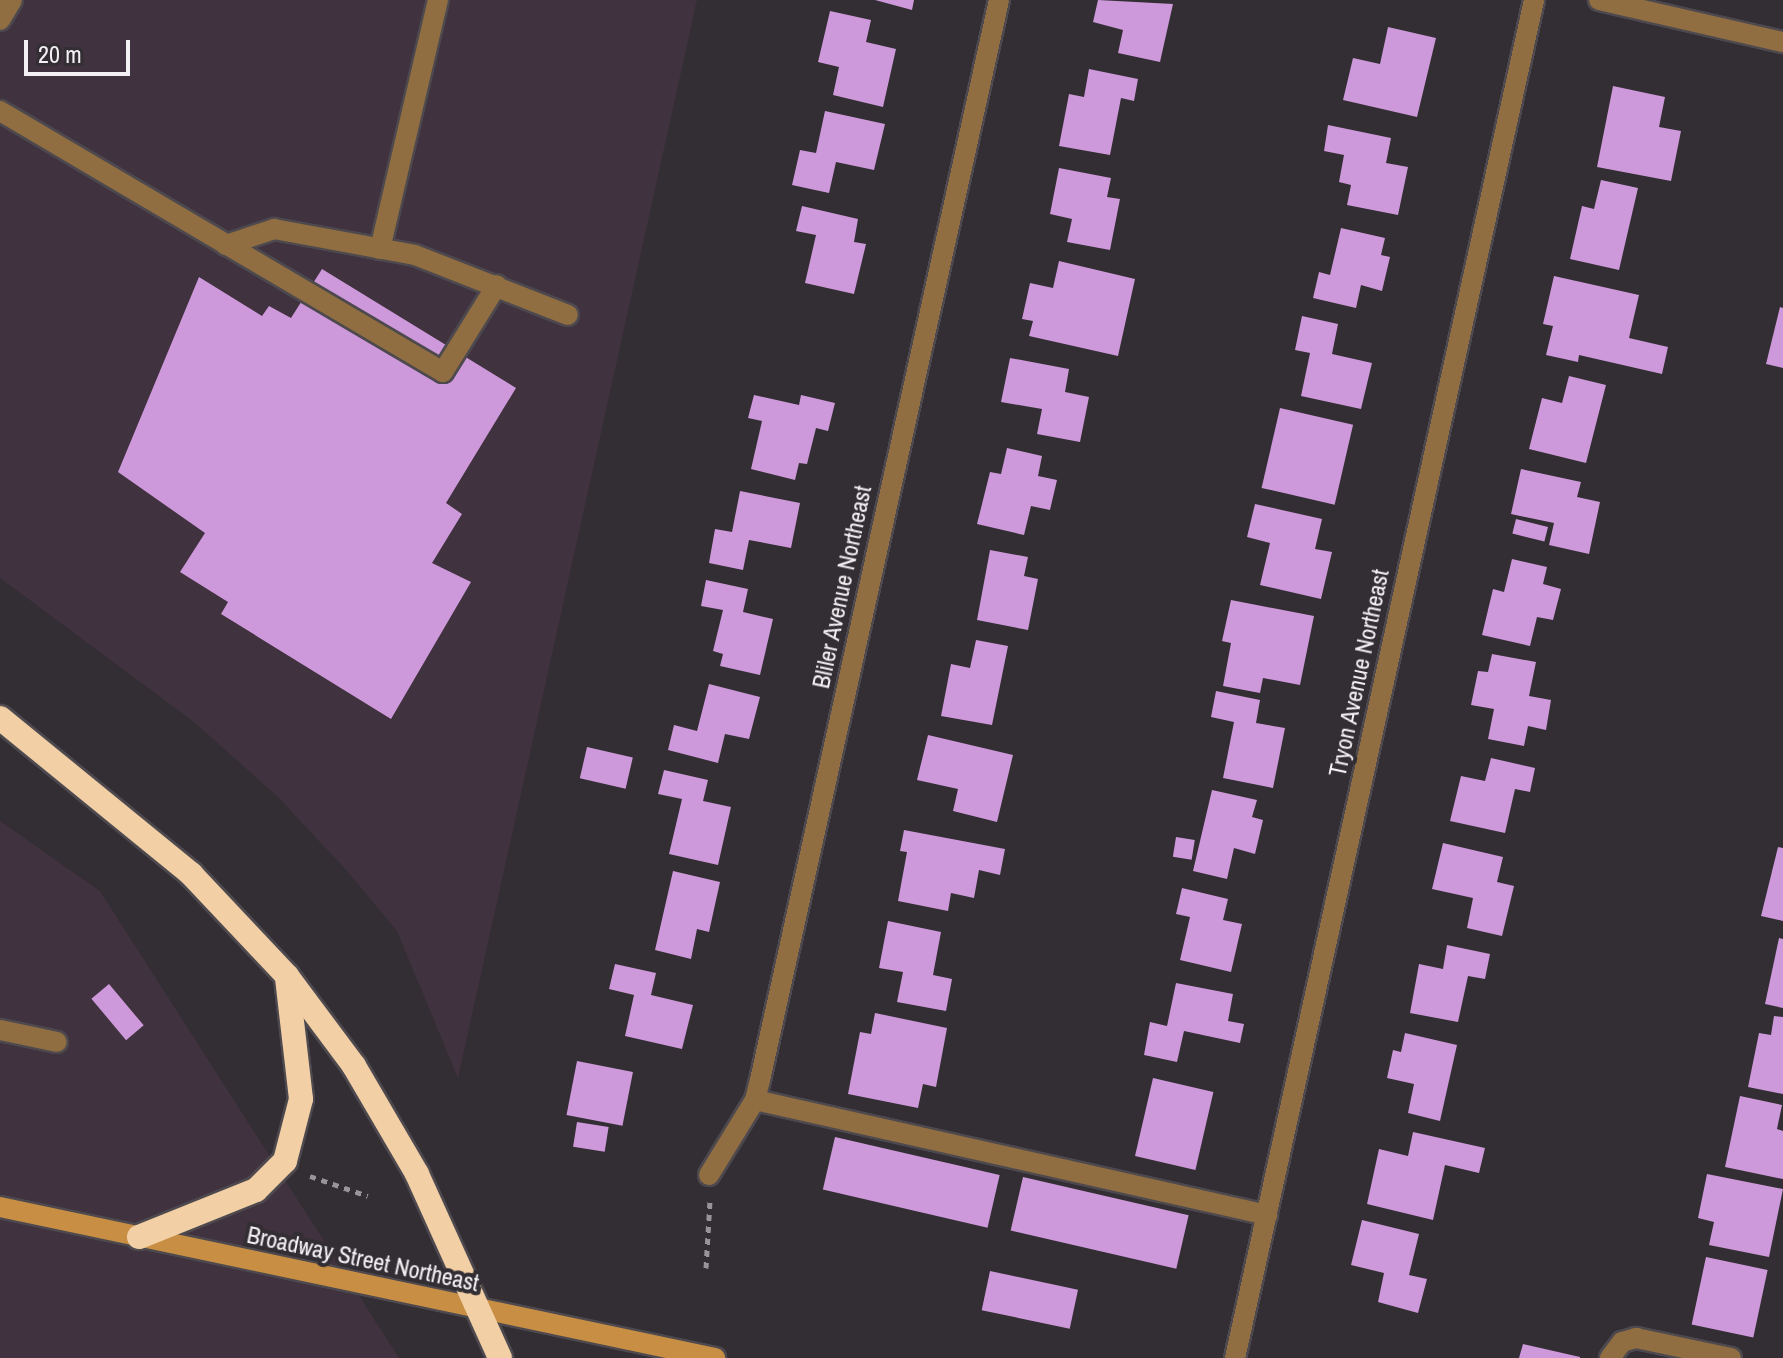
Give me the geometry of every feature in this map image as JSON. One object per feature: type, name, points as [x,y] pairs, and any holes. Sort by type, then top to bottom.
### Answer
[{"type":"highway","points":[[0,718],[191,874],[287,976],[354,1066],[409,1161],[483,1311],[500,1358]]},
{"type":"highway","points":[[139,1237],[256,1190],[285,1161],[301,1099],[287,976]]},
{"type":"main road","name":"Broadway Street Northeast","points":[[0,1207],[715,1358]]},
{"type":"street","points":[[0,20],[12,0]]},
{"type":"street","points":[[380,249],[438,0]]},
{"type":"street","name":"Bliler Avenue Northeast","points":[[709,1175],[755,1100],[999,0]]},
{"type":"street","name":"Tryon Avenue Northeast","points":[[1235,1358],[1534,0]]},
{"type":"street","points":[[1599,0],[1783,42]]},
{"type":"street","points":[[0,111],[443,372],[497,285]]},
{"type":"street","points":[[226,245],[274,229],[415,255],[568,315]]},
{"type":"street","points":[[0,1030],[57,1042]]},
{"type":"street","points":[[755,1100],[1267,1215]]},
{"type":"street","points":[[1610,1358],[1622,1342],[1636,1338],[1731,1358]]},
{"type":"path","points":[[302,1172],[368,1196]]},
{"type":"path","points":[[706,1268],[709,1175]]},
{"type":"shaded area","points":[[0,0],[697,0],[458,1078],[397,931],[347,871],[278,797],[194,722],[0,578]]},
{"type":"shaded area","points":[[0,821],[100,891],[399,1358],[0,1358]]},
{"type":"building","points":[[875,0],[914,0],[912,10]]},
{"type":"building","points":[[1098,0],[1173,4],[1160,62],[1118,53],[1123,30],[1093,22]]},
{"type":"building","points":[[830,11],[871,20],[866,42],[896,49],[883,107],[833,95],[839,67],[818,62]]},
{"type":"building","points":[[1388,27],[1436,38],[1417,117],[1343,100],[1353,58],[1380,64]]},
{"type":"building","points":[[1089,69],[1138,79],[1134,101],[1121,98],[1110,155],[1059,146],[1069,94],[1084,97]]},
{"type":"building","points":[[1613,86],[1665,97],[1659,127],[1681,131],[1671,181],[1597,167]]},
{"type":"building","points":[[825,111],[885,124],[874,170],[836,162],[829,193],[792,185],[800,150],[816,153]]},
{"type":"building","points":[[1328,125],[1391,138],[1386,163],[1408,167],[1398,215],[1347,205],[1351,185],[1339,182],[1344,155],[1324,151]]},
{"type":"building","points":[[1059,168],[1111,178],[1107,197],[1120,199],[1110,250],[1067,242],[1072,219],[1050,214]]},
{"type":"building","points":[[1601,180],[1638,188],[1619,270],[1570,259],[1582,206],[1594,209]]},
{"type":"building","points":[[802,206],[858,219],[854,242],[866,244],[854,294],[805,283],[816,235],[796,231]]},
{"type":"building","points":[[1341,228],[1385,238],[1381,255],[1390,257],[1382,291],[1361,285],[1356,308],[1313,298],[1319,272],[1330,275]]},
{"type":"building","points":[[1059,261],[1135,279],[1118,356],[1029,336],[1033,321],[1022,319],[1030,283],[1053,288]]},
{"type":"building","points":[[322,269],[516,388],[446,503],[462,514],[432,563],[471,582],[391,719],[221,614],[228,602],[180,572],[205,533],[118,472],[199,277],[262,316],[269,306],[291,318]]},
{"type":"building","points":[[1554,276],[1639,295],[1629,338],[1668,347],[1662,374],[1579,355],[1578,362],[1546,355],[1553,326],[1543,324]]},
{"type":"building","points":[[1780,307],[1783,308],[1783,368],[1766,364]]},
{"type":"building","points":[[1302,316],[1338,324],[1332,354],[1372,363],[1361,409],[1301,396],[1310,353],[1295,350]]},
{"type":"building","points":[[1010,358],[1069,369],[1065,392],[1089,397],[1080,442],[1037,434],[1042,409],[1001,402]]},
{"type":"building","points":[[1569,376],[1606,385],[1586,463],[1529,449],[1542,398],[1562,403]]},
{"type":"building","points":[[754,395],[799,405],[801,395],[835,403],[828,431],[816,428],[807,464],[799,463],[795,480],[751,469],[762,421],[748,418]]},
{"type":"building","points":[[1280,408],[1353,425],[1335,505],[1262,488]]},
{"type":"building","points":[[1007,448],[1042,456],[1038,476],[1057,480],[1050,510],[1031,506],[1024,535],[977,524],[990,472],[1001,474]]},
{"type":"building","points":[[1521,469],[1581,482],[1577,497],[1600,502],[1589,554],[1549,545],[1554,523],[1511,514]]},
{"type":"building","points":[[740,491],[800,503],[791,548],[749,540],[743,570],[709,563],[715,529],[732,532]]},
{"type":"building","points":[[1255,504],[1322,519],[1315,549],[1332,552],[1321,599],[1260,585],[1270,543],[1247,537]]},
{"type":"building","points":[[1516,519],[1548,527],[1544,542],[1512,534]]},
{"type":"building","points":[[990,550],[1028,557],[1024,576],[1038,579],[1028,630],[977,620]]},
{"type":"building","points":[[1512,559],[1547,567],[1543,584],[1561,589],[1553,620],[1537,617],[1530,646],[1482,635],[1493,589],[1504,592]]},
{"type":"building","points":[[706,580],[748,589],[743,612],[773,619],[760,675],[720,666],[723,654],[713,651],[723,610],[701,606]]},
{"type":"building","points":[[1231,600],[1314,616],[1300,685],[1263,678],[1260,693],[1223,686],[1231,643],[1222,641]]},
{"type":"building","points":[[976,640],[1008,646],[992,725],[941,716],[951,664],[970,668]]},
{"type":"building","points":[[1492,654],[1536,662],[1529,696],[1551,700],[1546,730],[1528,726],[1524,746],[1488,739],[1494,709],[1471,705],[1478,671],[1488,672]]},
{"type":"building","points":[[709,684],[760,697],[749,739],[725,734],[718,763],[668,750],[674,725],[697,731]]},
{"type":"building","points":[[1216,691],[1260,700],[1256,723],[1285,728],[1273,788],[1223,778],[1234,722],[1211,717]]},
{"type":"building","points":[[928,735],[1013,755],[997,822],[953,811],[958,789],[917,780]]},
{"type":"building","points":[[587,747],[633,758],[626,789],[580,778]]},
{"type":"building","points":[[1491,758],[1535,768],[1530,792],[1515,789],[1505,833],[1450,821],[1461,776],[1485,781]]},
{"type":"building","points":[[664,770],[708,780],[703,801],[731,807],[718,865],[669,854],[682,799],[658,794]]},
{"type":"building","points":[[1212,790],[1257,800],[1252,817],[1263,820],[1255,854],[1234,848],[1227,879],[1193,871]]},
{"type":"building","points":[[904,830],[1005,849],[1000,875],[979,870],[974,898],[951,893],[948,911],[898,901],[907,852],[900,851]]},
{"type":"building","points":[[1176,837],[1195,840],[1192,860],[1173,857]]},
{"type":"building","points":[[1443,843],[1503,857],[1497,882],[1514,886],[1502,936],[1467,928],[1473,898],[1432,889]]},
{"type":"building","points":[[1778,847],[1783,848],[1783,921],[1761,916]]},
{"type":"building","points":[[673,871],[720,882],[709,932],[697,929],[691,959],[655,950]]},
{"type":"building","points":[[1182,888],[1228,899],[1223,920],[1242,924],[1231,972],[1180,960],[1190,917],[1176,914]]},
{"type":"building","points":[[888,921],[941,932],[933,975],[952,979],[946,1011],[897,1002],[903,972],[879,968]]},
{"type":"building","points":[[1779,938],[1783,939],[1783,1008],[1765,1004]]},
{"type":"building","points":[[1447,945],[1490,954],[1485,979],[1468,976],[1458,1022],[1410,1013],[1419,964],[1443,969]]},
{"type":"building","points":[[615,964],[656,973],[651,995],[693,1005],[682,1049],[625,1036],[634,995],[609,989]]},
{"type":"building","points":[[1176,983],[1233,994],[1228,1021],[1244,1024],[1240,1043],[1184,1031],[1177,1062],[1144,1055],[1150,1022],[1167,1026]]},
{"type":"building","points":[[109,984],[144,1025],[126,1040],[91,999]]},
{"type":"building","points":[[875,1013],[947,1028],[936,1087],[923,1084],[918,1108],[848,1094],[860,1032],[871,1034]]},
{"type":"building","points":[[1774,1016],[1783,1017],[1783,1094],[1748,1087],[1759,1033],[1771,1035]]},
{"type":"building","points":[[1405,1033],[1457,1045],[1440,1121],[1408,1113],[1414,1084],[1387,1078],[1393,1050],[1401,1052]]},
{"type":"building","points":[[577,1061],[633,1072],[622,1126],[567,1115]]},
{"type":"building","points":[[1153,1078],[1213,1092],[1195,1170],[1135,1156]]},
{"type":"building","points":[[1740,1096],[1782,1105],[1777,1129],[1783,1131],[1783,1179],[1725,1167]]},
{"type":"building","points":[[577,1122],[609,1127],[605,1152],[573,1147]]},
{"type":"building","points":[[1413,1132],[1485,1148],[1479,1173],[1445,1165],[1433,1220],[1367,1204],[1379,1149],[1408,1156]]},
{"type":"building","points":[[835,1137],[1000,1175],[988,1228],[823,1190]]},
{"type":"building","points":[[1707,1174],[1783,1189],[1769,1257],[1709,1245],[1714,1222],[1698,1218]]},
{"type":"building","points":[[1023,1177],[1189,1215],[1176,1269],[1011,1231]]},
{"type":"building","points":[[1362,1220],[1419,1234],[1409,1275],[1427,1279],[1418,1313],[1378,1302],[1384,1273],[1351,1265]]},
{"type":"building","points":[[1706,1257],[1768,1270],[1753,1338],[1692,1324]]},
{"type":"building","points":[[990,1271],[1078,1290],[1070,1329],[982,1310]]},
{"type":"building","points":[[1523,1344],[1580,1357],[1580,1358],[1519,1358]]}]
